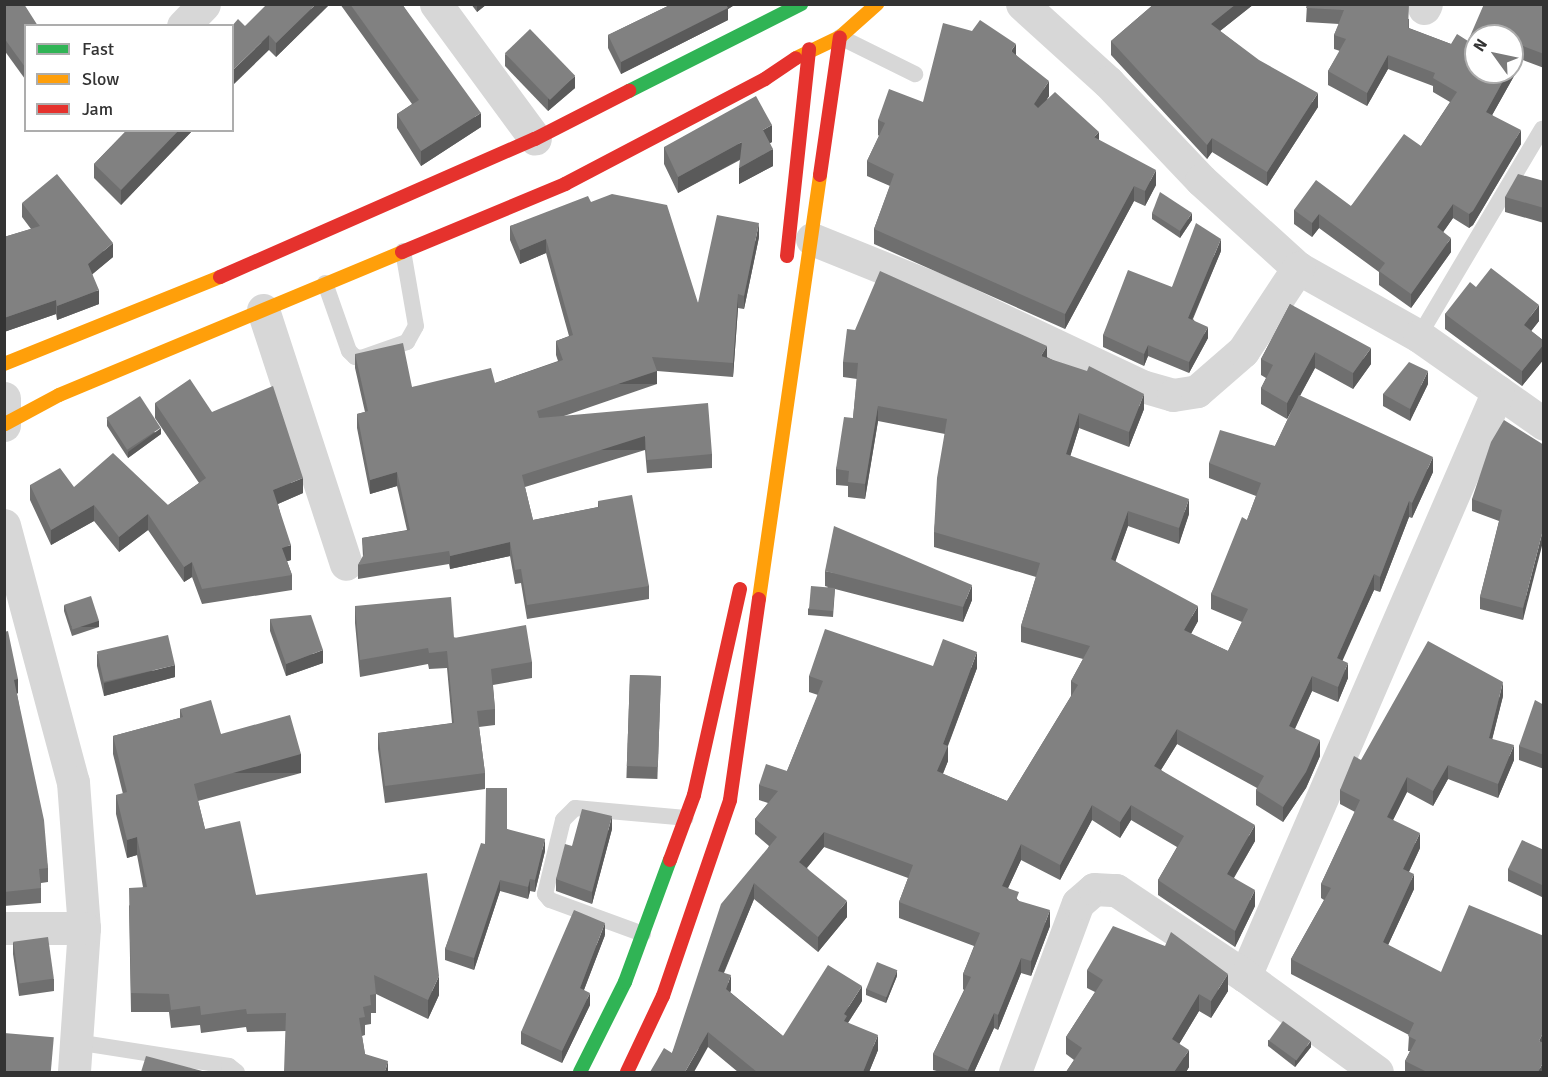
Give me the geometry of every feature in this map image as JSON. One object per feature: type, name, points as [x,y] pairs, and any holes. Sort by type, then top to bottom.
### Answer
[{"type":"street","points":[[185,24],[204,4]]},
{"type":"street","points":[[436,4],[535,139]]},
{"type":"street","points":[[4,364],[40,347],[260,261],[535,139],[801,4]]},
{"type":"street","points":[[4,398],[5,424],[59,395],[565,184],[765,79],[809,49],[840,37],[877,4]]},
{"type":"street","points":[[1022,4],[1108,82],[1202,180],[1298,268],[1419,336],[1544,424]]},
{"type":"street","points":[[627,1072],[663,996],[730,800],[840,37]]},
{"type":"street","points":[[785,271],[809,49]]},
{"type":"street","points":[[812,239],[941,291],[1142,386],[1173,395],[1197,391],[1243,351],[1298,268]]},
{"type":"street","points":[[263,310],[346,564]]},
{"type":"street","points":[[1245,976],[1498,391]]},
{"type":"street","points":[[4,525],[74,782],[84,928],[75,1057]]},
{"type":"street","points":[[580,1072],[596,1048],[643,934],[694,795],[742,575]]},
{"type":"street","points":[[1015,1072],[1078,903],[1094,889],[1116,891],[1245,976],[1374,1072]]},
{"type":"street","points":[[4,928],[84,928]]},
{"type":"lane","points":[[840,37],[915,74]]},
{"type":"lane","points":[[1419,336],[1542,129]]},
{"type":"lane","points":[[325,283],[349,351],[355,357],[361,358],[407,342],[416,326],[403,251]]},
{"type":"lane","points":[[643,934],[550,900],[545,894],[563,820],[575,808],[686,818]]},
{"type":"lane","points":[[75,1057],[230,1066],[237,1072]]},
{"type":"building","points":[[4,4],[24,4],[37,24],[24,24],[24,66],[4,38]]},
{"type":"building","points":[[267,4],[316,4],[276,43],[269,35],[234,69],[234,24],[238,19],[245,26]]},
{"type":"building","points":[[350,4],[402,4],[481,113],[421,151],[397,114],[419,100]]},
{"type":"building","points":[[672,4],[726,4],[728,8],[621,62],[608,35]]},
{"type":"building","points":[[1154,4],[1236,4],[1211,24],[1259,60],[1318,93],[1267,172],[1212,138],[1207,145],[1111,41]]},
{"type":"building","points":[[1307,4],[1409,4],[1408,28],[1451,44],[1457,34],[1464,38],[1464,84],[1501,84],[1486,112],[1521,130],[1473,211],[1469,214],[1453,204],[1437,227],[1451,238],[1411,294],[1379,271],[1385,263],[1319,214],[1312,223],[1294,210],[1316,180],[1351,206],[1404,134],[1421,146],[1457,92],[1433,78],[1435,73],[1388,55],[1367,93],[1328,71],[1346,39],[1334,35],[1344,10],[1306,8]]},
{"type":"building","points":[[1484,4],[1544,4],[1544,54],[1524,46],[1524,24],[1475,24]]},
{"type":"building","points":[[980,20],[1016,44],[1011,51],[1049,81],[1034,104],[1038,108],[1055,92],[1099,132],[1094,137],[1156,170],[1145,191],[1134,186],[1065,314],[874,229],[894,174],[867,161],[885,123],[878,120],[889,89],[923,102],[943,23],[972,31]]},
{"type":"building","points":[[530,29],[575,76],[550,100],[505,53]]},
{"type":"building","points":[[756,96],[772,125],[763,130],[773,149],[739,168],[742,142],[678,177],[664,147]]},
{"type":"building","points":[[125,132],[177,132],[121,190],[94,164]]},
{"type":"building","points":[[57,174],[113,243],[88,264],[99,290],[57,306],[56,300],[4,318],[4,237],[40,226],[22,203]]},
{"type":"building","points":[[1518,174],[1544,181],[1544,208],[1505,197]]},
{"type":"building","points":[[1160,192],[1192,213],[1180,231],[1152,213]]},
{"type":"building","points":[[612,194],[667,205],[698,303],[717,215],[759,223],[744,296],[738,294],[733,363],[652,357],[657,371],[537,411],[539,418],[708,403],[712,454],[647,460],[645,436],[522,475],[533,520],[599,507],[598,501],[632,495],[649,586],[527,605],[521,569],[515,570],[510,542],[450,556],[449,551],[358,565],[364,554],[362,538],[410,530],[397,472],[370,480],[357,414],[368,411],[355,354],[403,343],[412,387],[491,368],[495,383],[563,360],[556,341],[573,335],[546,239],[520,250],[510,226],[588,196],[591,202]]},
{"type":"building","points":[[1196,223],[1221,239],[1188,318],[1208,327],[1189,362],[1148,345],[1144,354],[1103,335],[1128,270],[1172,287]]},
{"type":"building","points":[[1491,268],[1539,305],[1524,325],[1544,341],[1544,344],[1522,371],[1445,314],[1470,282],[1476,287]]},
{"type":"building","points":[[880,271],[1047,346],[1041,356],[1087,371],[1089,366],[1144,394],[1129,432],[1079,413],[1066,454],[1189,499],[1179,528],[1128,511],[1111,559],[1198,606],[1184,630],[1228,651],[1248,609],[1211,594],[1242,517],[1247,520],[1261,483],[1209,463],[1220,430],[1275,446],[1299,395],[1433,457],[1412,503],[1409,501],[1380,577],[1374,574],[1337,658],[1348,663],[1338,687],[1312,676],[1289,726],[1320,740],[1306,772],[1283,807],[1256,790],[1264,776],[1177,729],[1154,766],[1255,825],[1227,874],[1255,890],[1235,931],[1158,880],[1184,836],[1131,805],[1120,822],[1092,805],[1060,865],[1021,844],[1002,886],[1019,892],[1016,900],[1050,910],[1031,961],[1021,958],[998,1015],[994,1013],[968,1070],[933,1054],[971,977],[963,974],[980,933],[899,902],[913,865],[824,832],[799,862],[847,901],[818,937],[754,883],[718,971],[731,975],[726,989],[783,1036],[828,965],[862,986],[844,1014],[847,1016],[844,1021],[878,1035],[863,1072],[757,1072],[708,1032],[685,1072],[650,1072],[664,1048],[672,1053],[721,904],[777,837],[755,819],[778,791],[759,785],[766,764],[787,771],[823,681],[809,676],[825,629],[933,666],[943,639],[977,652],[943,744],[948,746],[937,771],[1007,801],[1078,685],[1071,681],[1090,646],[1021,626],[1040,563],[934,532],[937,478],[947,419],[878,406],[865,484],[848,482],[849,471],[836,469],[844,417],[853,418],[858,363],[843,362],[847,329],[855,330]]},
{"type":"building","points":[[1290,304],[1371,348],[1353,373],[1315,352],[1287,403],[1261,388],[1273,365],[1261,359]]},
{"type":"building","points":[[1409,362],[1428,371],[1410,409],[1383,394]]},
{"type":"building","points":[[190,379],[212,412],[273,386],[303,478],[273,490],[291,545],[282,548],[292,575],[202,589],[192,562],[184,567],[148,514],[119,537],[94,505],[51,530],[30,485],[60,468],[74,487],[113,453],[168,505],[206,478],[155,403]]},
{"type":"building","points":[[140,396],[161,428],[127,450],[106,418]]},
{"type":"building","points":[[1504,420],[1544,445],[1544,526],[1523,608],[1480,597],[1502,510],[1472,499],[1491,442]]},
{"type":"building","points":[[834,526],[972,585],[963,607],[825,571]]},
{"type":"building","points":[[811,586],[835,588],[833,611],[809,609]]},
{"type":"building","points":[[91,596],[99,621],[72,629],[64,605]]},
{"type":"building","points":[[451,597],[454,638],[526,625],[532,662],[491,669],[495,709],[477,711],[485,773],[385,786],[378,733],[454,723],[447,651],[429,653],[428,648],[360,660],[355,606]]},
{"type":"building","points":[[311,615],[323,650],[286,664],[270,619]]},
{"type":"building","points":[[8,631],[18,679],[14,680],[44,820],[48,868],[39,869],[41,888],[4,892],[4,632]]},
{"type":"building","points":[[168,635],[175,665],[104,682],[97,651]]},
{"type":"building","points":[[1428,641],[1503,682],[1489,738],[1514,745],[1498,784],[1448,765],[1433,791],[1407,777],[1387,817],[1420,833],[1403,869],[1414,874],[1383,942],[1441,972],[1469,905],[1544,936],[1544,1031],[1539,1041],[1544,1043],[1544,1061],[1538,1072],[1427,1072],[1405,1061],[1416,1040],[1408,1036],[1414,1023],[1291,959],[1331,888],[1321,884],[1360,800],[1340,790],[1354,756],[1361,760]]},
{"type":"building","points":[[630,675],[661,676],[658,767],[627,766]]},
{"type":"building","points":[[211,700],[221,734],[290,715],[301,754],[194,784],[205,829],[240,821],[256,895],[427,873],[439,976],[428,1000],[374,975],[376,994],[370,995],[371,1005],[363,1007],[365,1017],[359,1018],[365,1054],[388,1061],[385,1072],[284,1072],[286,1013],[247,1014],[246,1009],[201,1015],[200,1006],[171,1010],[169,994],[131,993],[129,888],[147,887],[137,837],[127,840],[116,795],[127,792],[113,736],[183,717],[180,709]]},
{"type":"building","points":[[1535,700],[1544,705],[1544,755],[1519,746]]},
{"type":"building","points":[[486,788],[507,788],[507,829],[545,839],[535,880],[530,879],[528,887],[500,880],[474,958],[445,949],[481,843],[485,844]]},
{"type":"building","points":[[582,809],[612,816],[592,892],[556,879],[565,844],[572,846]]},
{"type":"building","points":[[1522,840],[1544,850],[1544,886],[1508,869]]},
{"type":"building","points":[[574,910],[605,923],[580,988],[590,993],[562,1051],[521,1032]]},
{"type":"building","points":[[1113,926],[1165,946],[1171,932],[1228,974],[1211,1001],[1199,994],[1172,1039],[1189,1050],[1174,1072],[1066,1072],[1082,1048],[1066,1037],[1103,980],[1087,970]]},
{"type":"building","points":[[48,937],[54,979],[19,983],[13,942]]},
{"type":"building","points":[[877,962],[897,970],[887,997],[866,989]]},
{"type":"building","points":[[1283,1021],[1311,1041],[1296,1060],[1269,1040]]},
{"type":"building","points":[[4,1033],[54,1037],[51,1072],[4,1072]]},
{"type":"building","points":[[146,1056],[206,1072],[141,1072]]},
{"type":"traffic: fast","points":[[629,91],[801,4]]},
{"type":"traffic: fast","points":[[580,1072],[625,982],[670,860]]},
{"type":"traffic: slow","points":[[796,58],[840,37],[877,4]]},
{"type":"traffic: slow","points":[[759,599],[820,175]]},
{"type":"traffic: slow","points":[[5,424],[59,395],[402,252]]},
{"type":"traffic: slow","points":[[4,364],[220,277]]},
{"type":"traffic: jam","points":[[820,175],[840,37]]},
{"type":"traffic: jam","points":[[787,256],[809,49]]},
{"type":"traffic: jam","points":[[402,252],[565,184],[765,79],[796,58]]},
{"type":"traffic: jam","points":[[220,277],[535,139],[629,91]]},
{"type":"traffic: jam","points":[[670,860],[694,795],[740,589]]},
{"type":"traffic: jam","points":[[627,1072],[663,996],[730,800],[759,599]]}]
